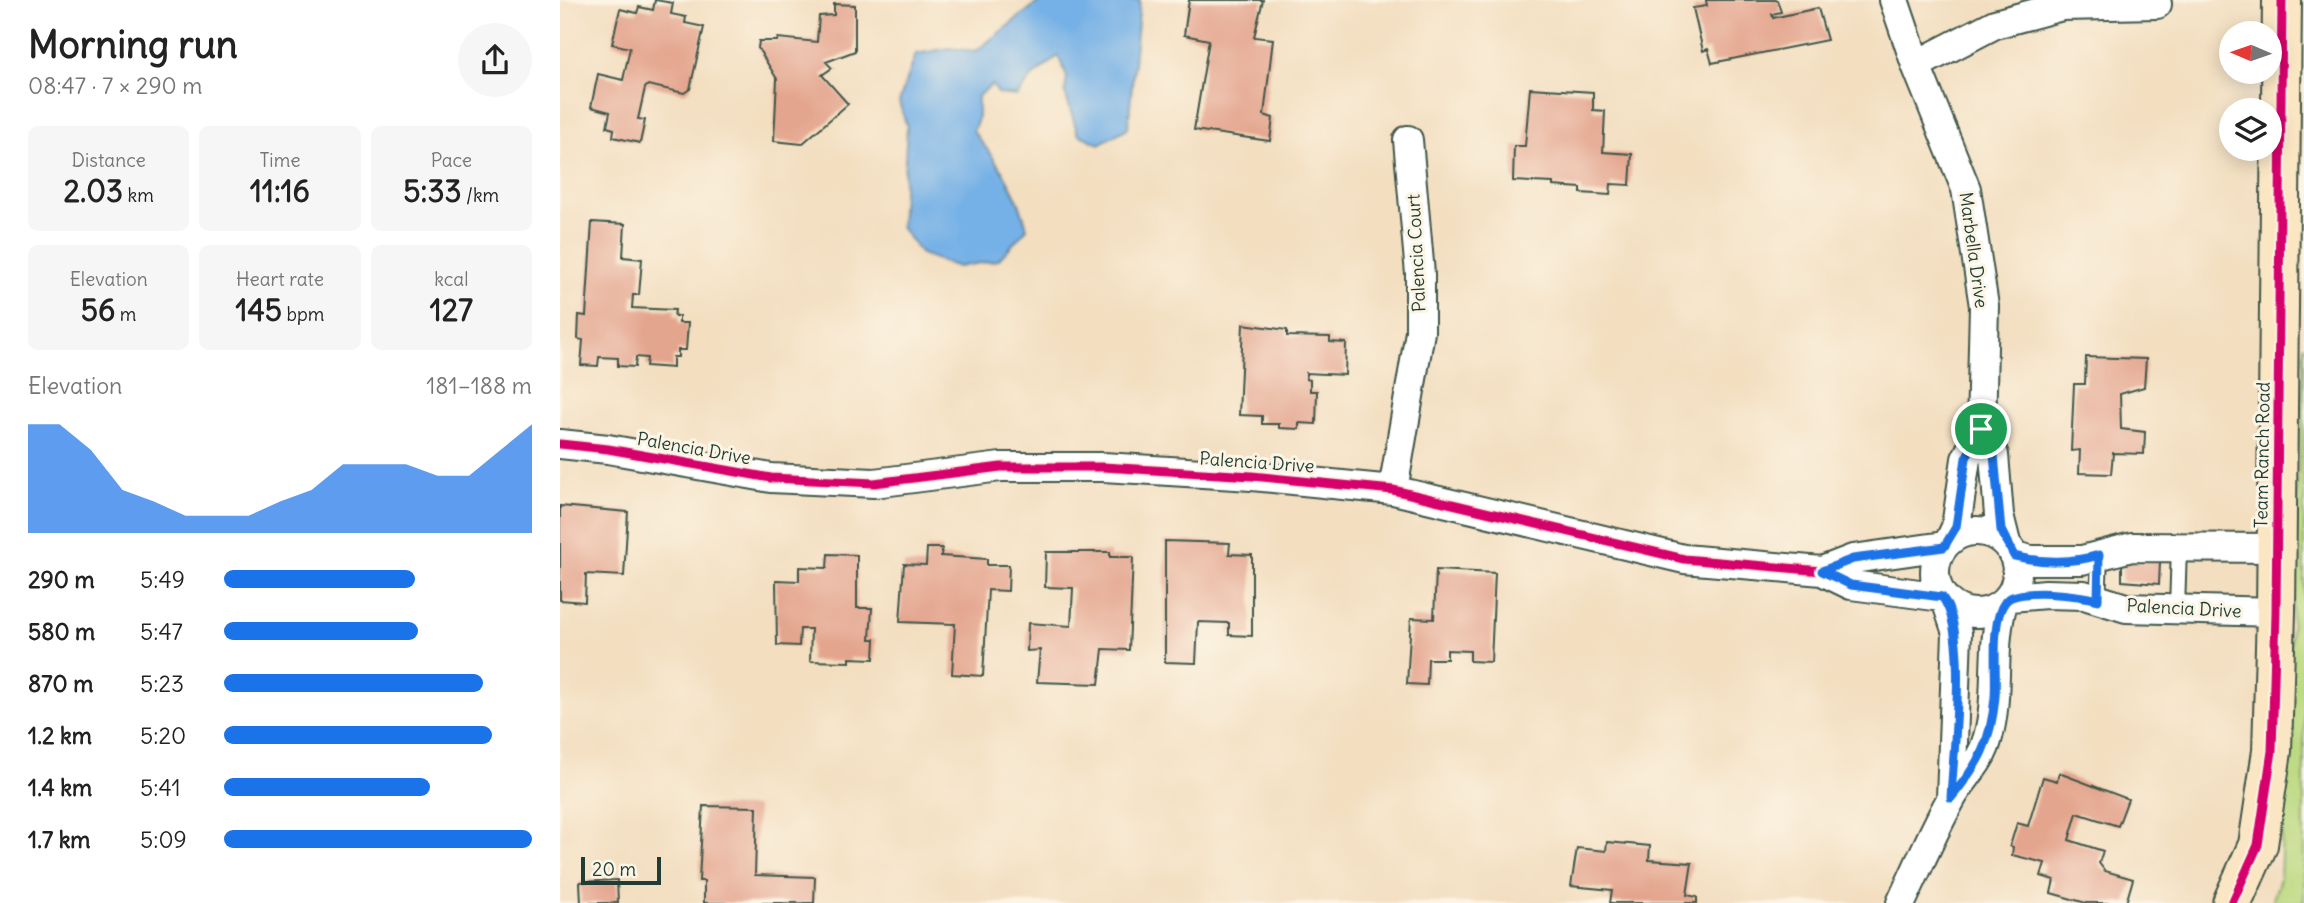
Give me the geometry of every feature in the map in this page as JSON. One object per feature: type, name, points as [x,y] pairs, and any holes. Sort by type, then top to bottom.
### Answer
[{"type":"street","name":"Marbella Drive","points":[[1894,0],[1916,65],[1966,189],[1984,306],[1981,429],[1966,458],[1956,527],[1947,543]]},
{"type":"street","name":"Team Ranch Road","points":[[2232,903],[2258,845],[2272,751],[2276,612],[2282,0]]},
{"type":"street","points":[[1916,65],[1995,24],[2062,6],[2158,4]]},
{"type":"street","name":"Palencia Court","points":[[1393,490],[1420,332],[1420,274],[1408,141]]},
{"type":"street","name":"Marbella Drive","points":[[1981,429],[1994,455],[2001,530],[2010,550]]},
{"type":"street","name":"Palencia Drive","points":[[560,444],[608,449],[771,478],[874,483],[1000,467],[1103,467],[1252,476],[1393,490],[1685,559],[1822,571],[1851,585],[1945,600]]},
{"type":"street","points":[[1951,798],[1957,633],[1935,580],[1935,567],[1947,543],[1969,531],[1982,531],[2031,560],[2082,560],[2132,547],[2276,548]]},
{"type":"street","name":"Palencia Drive","points":[[1822,571],[1853,559],[1947,543]]},
{"type":"street","points":[[1901,903],[1951,798],[1978,765],[1988,737],[1994,698],[1997,628],[2006,600],[2016,584],[2010,550]]},
{"type":"street","name":"Palencia Drive","points":[[2006,600],[2046,594],[2084,595],[2126,608],[2276,612]]},
{"type":"street","points":[[1945,600],[1972,614],[1986,613],[2006,600]]},
{"type":"lane","points":[[2177,609],[2179,547]]},
{"type":"lane","points":[[2098,600],[2099,555]]},
{"type":"green space","points":[[2304,344],[2304,903],[2272,903],[2280,878]]},
{"type":"water","points":[[1041,0],[1140,0],[1128,128],[1099,144],[1078,134],[1065,93],[1067,76],[1058,56],[1032,77],[1017,96],[999,94],[992,85],[978,96],[978,119],[973,131],[1006,177],[1019,202],[1027,229],[998,260],[958,267],[921,254],[901,227],[907,127],[899,102],[916,54],[949,48],[976,51]]},
{"type":"building","points":[[655,0],[673,3],[671,14],[686,17],[685,23],[704,27],[690,89],[684,93],[648,85],[645,88],[638,119],[645,120],[640,143],[613,137],[614,129],[607,127],[610,112],[591,107],[598,74],[623,80],[630,48],[612,44],[620,9],[637,13],[639,7],[653,10]]},
{"type":"building","points":[[1189,0],[1263,0],[1254,37],[1273,39],[1264,115],[1273,118],[1270,141],[1194,130],[1209,40],[1184,35]]},
{"type":"building","points":[[1706,0],[1777,0],[1781,12],[1772,14],[1773,18],[1818,8],[1827,40],[1712,63],[1708,49],[1703,51],[1693,8],[1707,6]]},
{"type":"building","points":[[834,4],[855,5],[855,51],[826,62],[832,68],[822,75],[848,104],[802,144],[774,141],[777,79],[758,48],[759,41],[777,41],[778,38],[817,42],[819,16],[834,15]]},
{"type":"building","points":[[1530,88],[1593,92],[1593,110],[1605,111],[1603,152],[1632,154],[1630,185],[1611,184],[1610,195],[1581,193],[1581,188],[1553,186],[1553,183],[1513,181],[1514,146],[1525,146]]},
{"type":"building","points":[[592,222],[625,224],[623,257],[642,259],[639,295],[633,295],[632,308],[675,310],[674,316],[679,316],[679,323],[688,323],[686,350],[678,350],[678,357],[673,357],[673,368],[646,366],[647,358],[636,357],[635,367],[618,366],[618,358],[599,357],[598,366],[581,365],[583,340],[578,339],[579,315],[586,316]]},
{"type":"building","points":[[1243,324],[1287,330],[1287,336],[1330,337],[1330,342],[1346,343],[1345,375],[1306,373],[1306,379],[1310,380],[1310,391],[1317,391],[1316,424],[1299,423],[1299,429],[1279,428],[1279,424],[1262,424],[1262,416],[1239,415]]},
{"type":"building","points":[[2086,357],[2146,359],[2144,387],[2120,394],[2121,429],[2145,432],[2144,454],[2113,453],[2111,474],[2079,473],[2080,450],[2071,451],[2074,384],[2085,384]]},
{"type":"building","points":[[560,506],[628,512],[624,576],[586,574],[585,602],[560,600]]},
{"type":"building","points":[[1165,541],[1230,543],[1229,554],[1252,555],[1252,636],[1229,635],[1229,623],[1198,622],[1196,663],[1165,662]]},
{"type":"building","points":[[927,548],[942,548],[941,556],[987,559],[987,565],[1009,565],[1008,591],[988,590],[983,676],[952,674],[955,624],[900,622],[904,564],[926,565]]},
{"type":"building","points":[[1046,552],[1110,552],[1110,557],[1133,557],[1129,650],[1103,649],[1099,684],[1037,682],[1040,650],[1027,651],[1028,623],[1071,626],[1073,588],[1045,587]]},
{"type":"building","points":[[828,554],[857,555],[857,608],[872,608],[870,639],[875,639],[874,659],[850,658],[850,662],[810,661],[811,629],[800,629],[799,646],[777,645],[776,580],[799,581],[799,567],[827,568]]},
{"type":"building","points":[[2122,562],[2160,562],[2159,584],[2122,581]]},
{"type":"building","points":[[1436,570],[1495,573],[1491,662],[1470,661],[1470,651],[1447,650],[1447,659],[1428,659],[1427,685],[1407,684],[1411,618],[1434,619]]},
{"type":"building","points":[[2059,773],[2128,799],[2118,826],[2077,813],[2069,840],[2103,851],[2099,863],[2105,871],[2133,879],[2126,903],[2086,903],[2051,893],[2054,880],[2041,876],[2045,863],[2012,855],[2013,847],[2010,846],[2017,823],[2028,826],[2043,777],[2057,781]]},
{"type":"building","points":[[703,806],[757,807],[755,875],[815,877],[814,903],[704,903],[704,881],[699,881]]},
{"type":"building","points":[[1607,842],[1650,846],[1649,860],[1692,863],[1687,895],[1697,897],[1697,903],[1610,903],[1612,890],[1571,886],[1577,848],[1606,851]]},
{"type":"building","points":[[617,880],[618,903],[581,903],[580,882]]},
{"type":"cycle path","points":[[2232,903],[2258,845],[2272,751],[2276,612],[2282,0]]},
{"type":"cycle path","points":[[560,444],[608,449],[771,478],[874,483],[1001,467],[1103,467],[1252,476],[1393,490],[1684,559],[1822,571],[1851,585],[1942,597]]},
{"type":"route","points":[[1981,429],[1994,455],[2001,530],[2014,556],[2031,560],[2082,560],[2099,555],[2098,600],[2084,595],[2046,594],[2010,597],[2003,603],[1997,628],[1994,698],[1988,737],[1978,765],[1951,798],[1957,633],[1955,620],[1947,603],[1942,597],[1851,585],[1822,571],[1853,559],[1944,547],[1956,527],[1966,458],[1981,429]]}]
